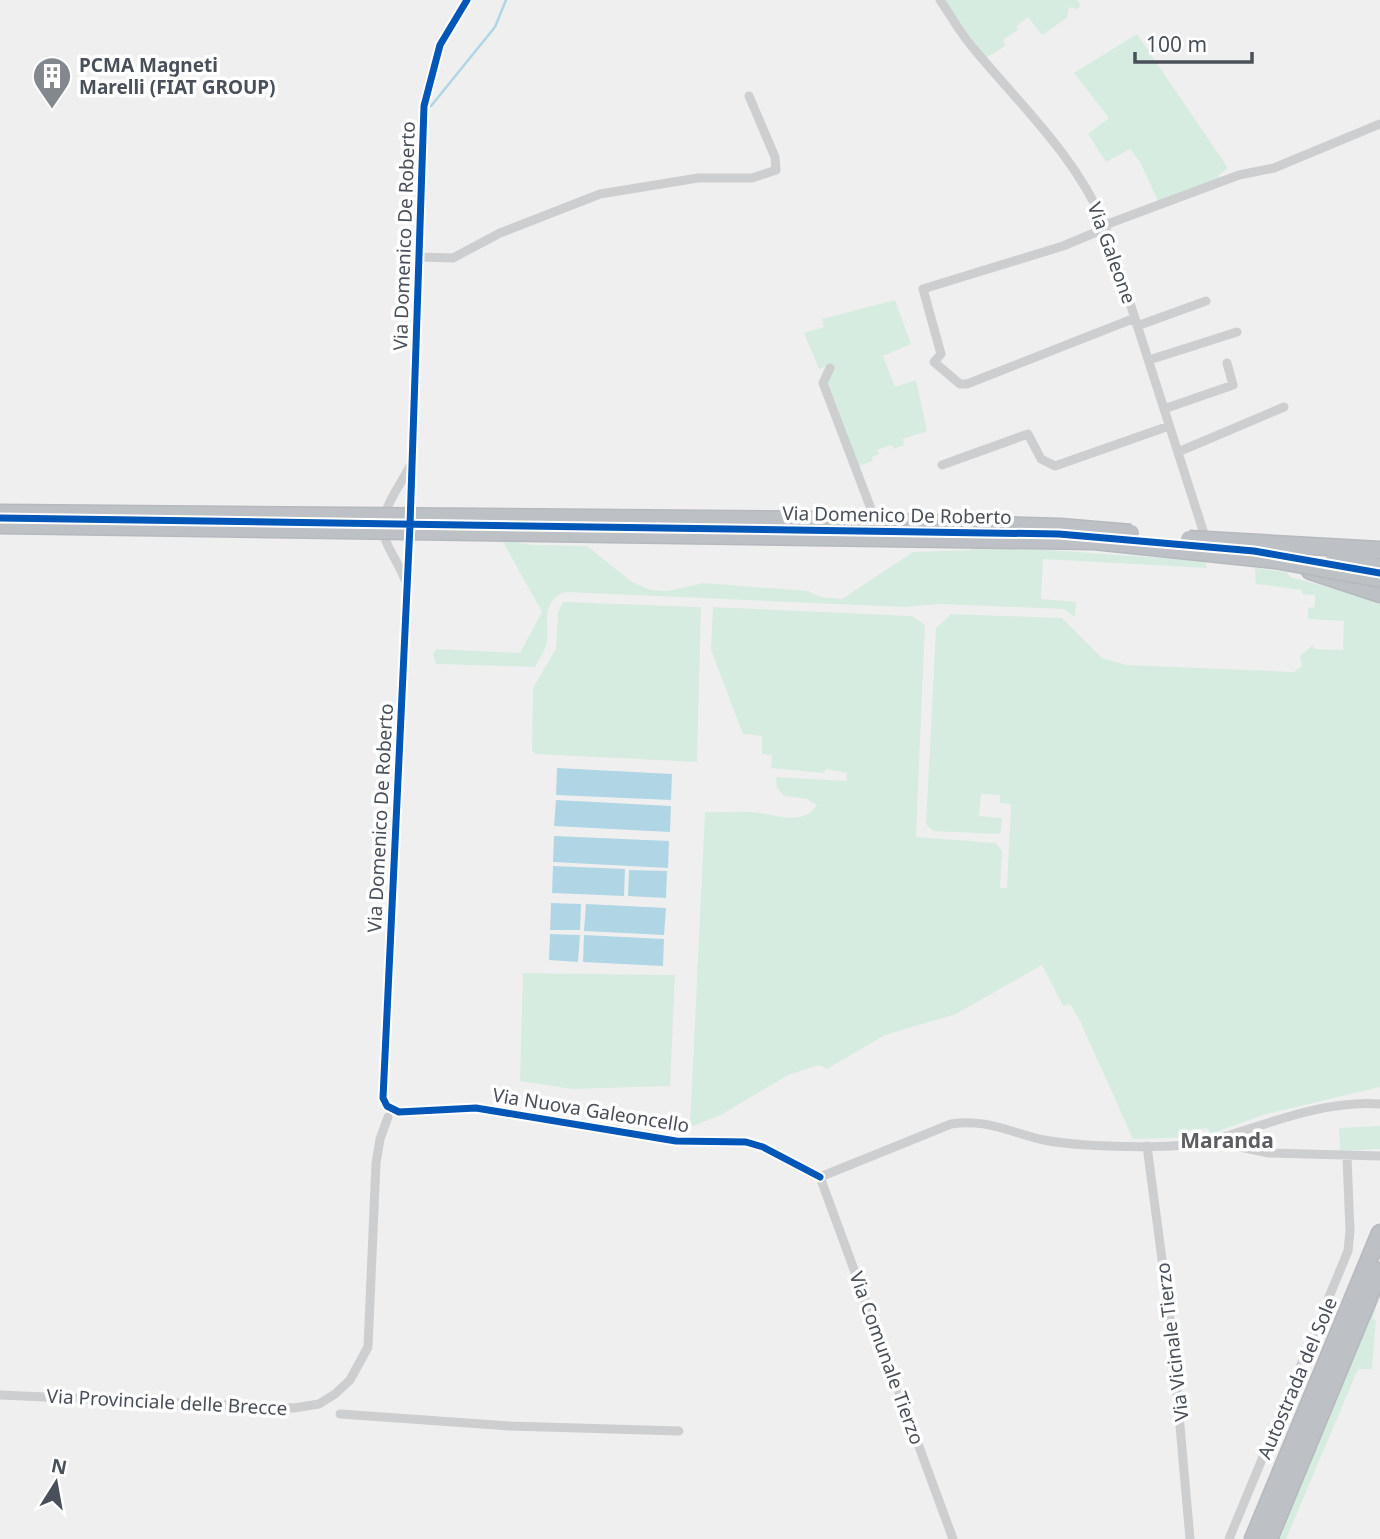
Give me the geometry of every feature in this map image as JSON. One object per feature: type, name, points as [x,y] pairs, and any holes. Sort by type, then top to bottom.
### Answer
[{"type":"highway","points":[[0,515],[831,520],[1060,527],[1380,550]]},
{"type":"highway","points":[[0,525],[1094,541],[1275,560],[1380,579]]},
{"type":"highway","points":[[1189,538],[1377,567]]},
{"type":"highway","points":[[1275,560],[1380,594]]},
{"type":"highway","name":"Autostrada del Sole","points":[[1253,1539],[1380,1233]]},
{"type":"highway","name":"Autostrada del Sole","points":[[1269,1539],[1380,1271]]},
{"type":"street","name":"Via Domenico De Roberto","points":[[390,1113],[383,1095],[410,525],[424,106],[440,46],[467,0]]},
{"type":"street","name":"Via Galeone","points":[[940,0],[971,46],[1064,151],[1093,197],[1149,360],[1208,546]]},
{"type":"street","points":[[419,257],[453,258],[500,233],[600,194],[698,178],[752,178],[776,170],[775,157],[749,96]]},
{"type":"street","points":[[1206,301],[1068,344],[1061,350],[967,384],[960,384],[934,362],[941,355],[922,289],[1063,246],[1239,175],[1274,168],[1380,124]]},
{"type":"street","points":[[1149,360],[1237,332]]},
{"type":"street","points":[[1164,409],[1233,386],[1227,363]]},
{"type":"street","points":[[830,368],[823,383],[879,530]]},
{"type":"street","points":[[1178,453],[1284,407]]},
{"type":"street","points":[[942,465],[1028,434],[1041,459],[1055,466],[1169,426]]},
{"type":"street","name":"Via Domenico De Roberto","points":[[407,585],[398,561],[387,544],[382,524],[387,508],[412,461]]},
{"type":"street","name":"Via Domenico De Roberto","points":[[0,515],[410,525],[1059,534],[1208,546],[1377,567]]},
{"type":"street","points":[[1212,1141],[1240,1130],[1340,1105],[1380,1104]]},
{"type":"street","name":"Via Nuova Galeoncello","points":[[390,1113],[476,1108],[676,1141],[746,1142],[763,1147],[820,1177]]},
{"type":"street","name":"Via Provinciale delle Brecce","points":[[0,1395],[294,1408],[318,1404],[335,1394],[350,1380],[368,1347],[376,1163],[380,1139],[390,1113]]},
{"type":"street","points":[[820,1177],[951,1124],[967,1121],[982,1122],[1068,1144],[1147,1146],[1212,1141],[1269,1153],[1380,1156]]},
{"type":"street","name":"Via Vicinale Tierzo","points":[[1147,1146],[1174,1348],[1190,1539]]},
{"type":"street","points":[[1229,1539],[1348,1251],[1350,1231],[1347,1157]]},
{"type":"street","name":"Via Comunale Tierzo","points":[[820,1177],[953,1539]]},
{"type":"street","points":[[340,1414],[509,1426],[679,1431]]},
{"type":"green space","points":[[944,0],[1077,0],[1081,6],[1076,9],[1069,7],[1067,18],[1042,35],[1028,17],[1016,27],[1018,30],[1003,40],[1005,46],[986,58]]},
{"type":"green space","points":[[1137,34],[1228,168],[1219,175],[1219,180],[1159,203],[1140,162],[1130,149],[1106,162],[1088,134],[1109,118],[1074,73]]},
{"type":"green space","points":[[895,300],[911,344],[883,356],[895,387],[916,380],[927,431],[903,439],[904,445],[894,449],[892,445],[877,450],[879,454],[872,457],[873,461],[859,466],[827,380],[830,364],[819,369],[804,333],[824,327],[822,319]]},
{"type":"green space","points":[[502,540],[533,545],[587,546],[632,582],[650,590],[668,591],[703,583],[808,591],[821,597],[842,599],[913,552],[970,550],[975,545],[1205,561],[1207,568],[1043,559],[1041,599],[1076,602],[1075,617],[1064,609],[939,604],[904,607],[565,592],[557,596],[549,606],[546,644],[535,667],[436,664],[433,654],[436,649],[520,653],[542,612]]},
{"type":"green space","points":[[1255,568],[1287,572],[1290,577],[1380,601],[1380,1087],[1263,1115],[1211,1134],[1207,1128],[1200,1129],[1199,1137],[1133,1139],[1080,1021],[1070,1004],[1063,1006],[1042,965],[956,1014],[885,1035],[827,1069],[819,1065],[788,1075],[721,1115],[690,1127],[705,812],[747,812],[799,817],[812,811],[817,805],[807,799],[784,796],[777,788],[776,777],[846,781],[847,773],[826,769],[824,773],[771,768],[772,755],[762,754],[762,736],[743,734],[711,650],[713,607],[912,616],[925,625],[916,837],[996,843],[1002,851],[1000,888],[1007,888],[1011,804],[1000,803],[1000,795],[981,794],[979,816],[1002,818],[1001,832],[998,834],[933,831],[926,824],[936,628],[951,614],[1062,618],[1102,658],[1127,665],[1294,672],[1302,666],[1300,656],[1313,645],[1314,649],[1343,650],[1344,621],[1308,619],[1308,608],[1315,607],[1315,595],[1302,594],[1302,590],[1256,584]]},
{"type":"green space","points":[[563,602],[701,607],[697,762],[536,754],[532,751],[533,688],[556,649],[558,612]]},
{"type":"green space","points":[[523,973],[675,975],[670,1086],[572,1089],[520,1081]]},
{"type":"green space","points":[[1380,1126],[1380,1149],[1340,1151],[1339,1128]]},
{"type":"green space","points":[[1380,1293],[1373,1319],[1376,1320],[1372,1369],[1358,1369],[1286,1539],[1277,1539]]},
{"type":"water","points":[[557,768],[672,774],[671,800],[556,795]]},
{"type":"water","points":[[556,800],[671,806],[670,832],[554,826]]},
{"type":"water","points":[[554,836],[669,841],[668,868],[553,862]]},
{"type":"water","points":[[553,866],[625,869],[624,896],[552,893]]},
{"type":"water","points":[[629,870],[667,871],[666,898],[628,896]]},
{"type":"water","points":[[551,903],[581,904],[580,930],[550,930]]},
{"type":"water","points":[[586,904],[666,908],[664,935],[584,931]]},
{"type":"water","points":[[550,934],[580,935],[578,962],[549,960]]},
{"type":"water","points":[[584,935],[664,939],[663,966],[583,962]]},
{"type":"waterway","points":[[431,106],[495,27],[506,0]]},
{"type":"cycle path","points":[[467,0],[440,45],[424,106],[410,525],[383,1098],[387,1106],[399,1112],[476,1108],[676,1141],[746,1142],[763,1147],[820,1177]]},
{"type":"cycle path","points":[[0,518],[1059,534],[1254,551],[1380,573]]},
{"type":"place","name":"PCMA Magneti Marelli (FIAT GROUP)","points":[[52,110]]},
{"type":"district","name":"Maranda","points":[[1227,1140]]}]
